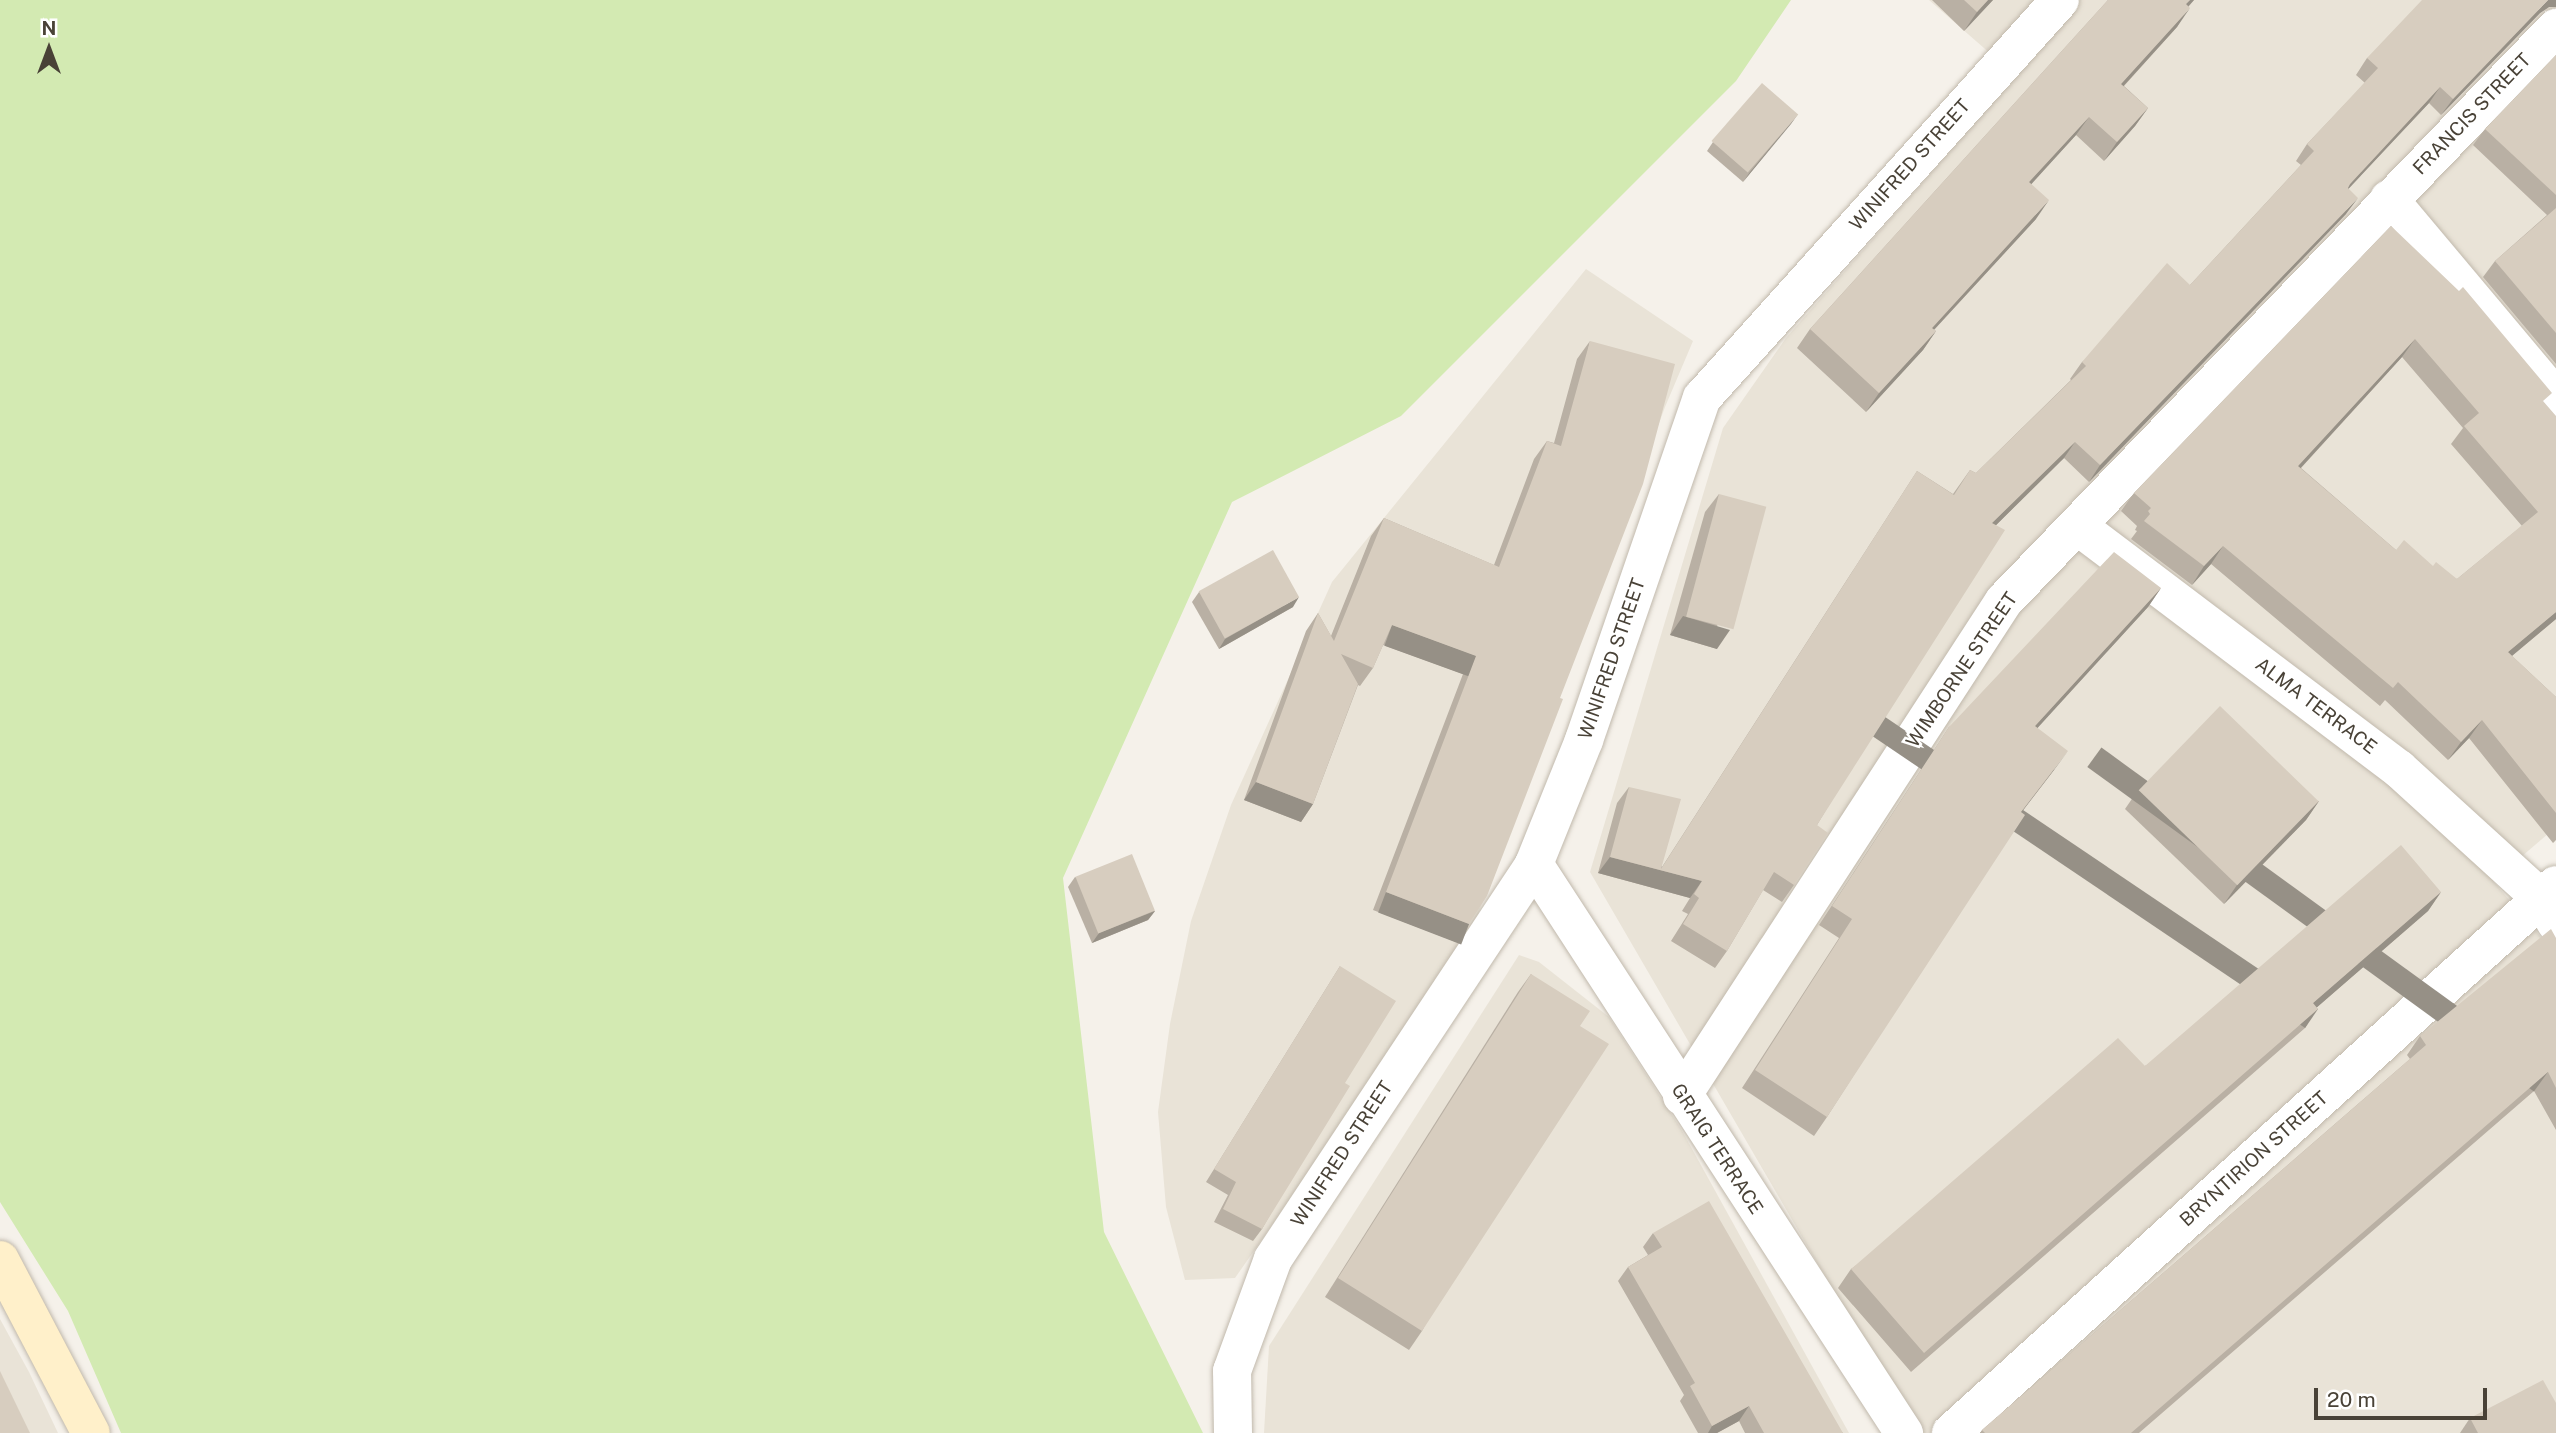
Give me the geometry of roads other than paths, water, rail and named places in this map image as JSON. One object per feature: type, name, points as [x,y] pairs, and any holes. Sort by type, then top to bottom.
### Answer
[{"type":"street","name":"WINIFRED STREET","points":[[1233,1433],[1232,1371],[1273,1259],[1534,864],[1584,740],[1702,398],[2060,0]]},
{"type":"street","name":"FRANCIS STREET","points":[[2389,199],[2556,28]]},
{"type":"street","points":[[2389,199],[2556,398]]},
{"type":"street","name":"WIMBORNE STREET","points":[[1682,1096],[2004,601],[2079,527],[2389,199]]},
{"type":"street","name":"ALMA TERRACE","points":[[2079,527],[2399,769],[2551,902]]},
{"type":"street","name":"GRAIG TERRACE","points":[[1534,864],[1682,1096],[1904,1433]]},
{"type":"street","name":"BRYNTIRION STREET","points":[[1951,1433],[2551,902]]},
{"type":"street","points":[[0,1260],[91,1433]]}]
